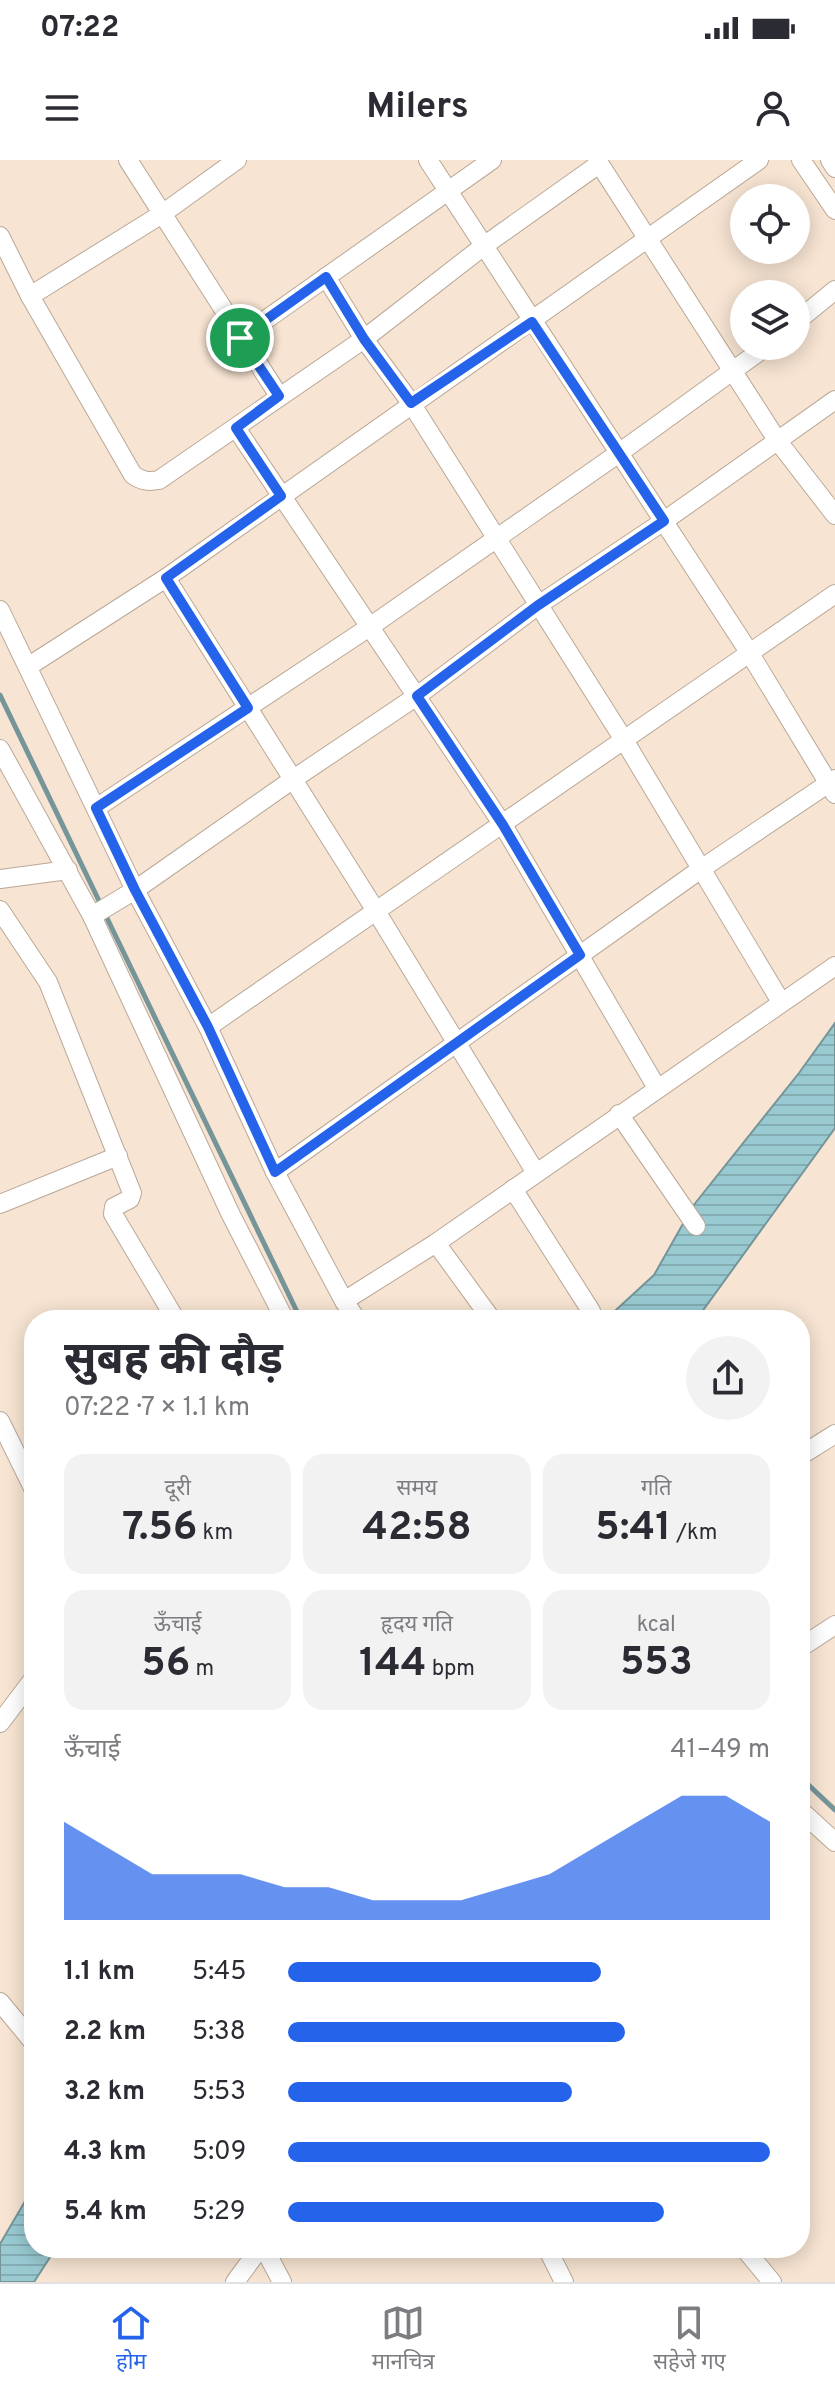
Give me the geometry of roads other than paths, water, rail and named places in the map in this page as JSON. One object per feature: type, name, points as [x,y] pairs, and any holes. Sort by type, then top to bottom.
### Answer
[{"type":"street","points":[[128,160],[279,396]]},
{"type":"street","points":[[30,296],[162,214],[237,160]]},
{"type":"street","points":[[275,1172],[701,869],[833,785],[428,160]]},
{"type":"street","points":[[240,338],[492,160]]},
{"type":"street","points":[[29,666],[166,578],[759,160]]},
{"type":"street","points":[[801,160],[835,210]]},
{"type":"street","points":[[830,160],[835,168]]},
{"type":"street","points":[[0,236],[30,296],[133,475],[140,480],[159,480],[364,339],[598,162],[777,440],[835,515]]},
{"type":"street","points":[[326,277],[364,339],[411,403],[624,740],[781,1002]]},
{"type":"street","points":[[810,311],[835,290]]},
{"type":"street","points":[[96,808],[371,626],[748,360]]},
{"type":"street","points":[[96,914],[417,696],[537,606],[835,400]]},
{"type":"street","points":[[236,428],[503,825],[657,1088]]},
{"type":"street","points":[[166,578],[376,911],[536,1173]]},
{"type":"street","points":[[208,1027],[835,594]]},
{"type":"street","points":[[0,610],[96,808],[127,895],[208,1027],[275,1172],[350,1310]]},
{"type":"street","points":[[0,749],[96,914],[231,1215],[280,1310]]},
{"type":"street","points":[[0,879],[68,870]]},
{"type":"street","points":[[0,910],[48,982],[132,1197],[114,1207],[113,1214],[169,1310]]},
{"type":"street","points":[[344,1301],[436,1243],[835,966]]},
{"type":"street","points":[[619,1114],[696,1226]]},
{"type":"street","points":[[0,1204],[118,1156]]},
{"type":"street","points":[[513,1189],[590,1310]]},
{"type":"street","points":[[436,1243],[485,1310]]},
{"type":"street","points":[[0,1421],[24,1470]]},
{"type":"street","points":[[810,1450],[835,1434]]},
{"type":"street","points":[[810,1641],[835,1625]]},
{"type":"street","points":[[0,1723],[24,1691]]},
{"type":"street","points":[[810,1819],[835,1842]]},
{"type":"street","points":[[0,2002],[24,2031]]},
{"type":"street","points":[[235,2282],[254,2258]]},
{"type":"street","points":[[268,2258],[282,2282]]},
{"type":"street","points":[[552,2258],[564,2282]]},
{"type":"street","points":[[752,2258],[772,2282]]},
{"type":"water","points":[[835,1023],[835,1128],[703,1310],[616,1310],[654,1275],[693,1206]]},
{"type":"water","points":[[24,2203],[24,2258],[50,2258],[34,2282],[0,2282],[0,2244]]},
{"type":"waterway","points":[[0,695],[101,905]]},
{"type":"waterway","points":[[105,914],[296,1310]]},
{"type":"waterway","points":[[810,1786],[835,1810]]}]
